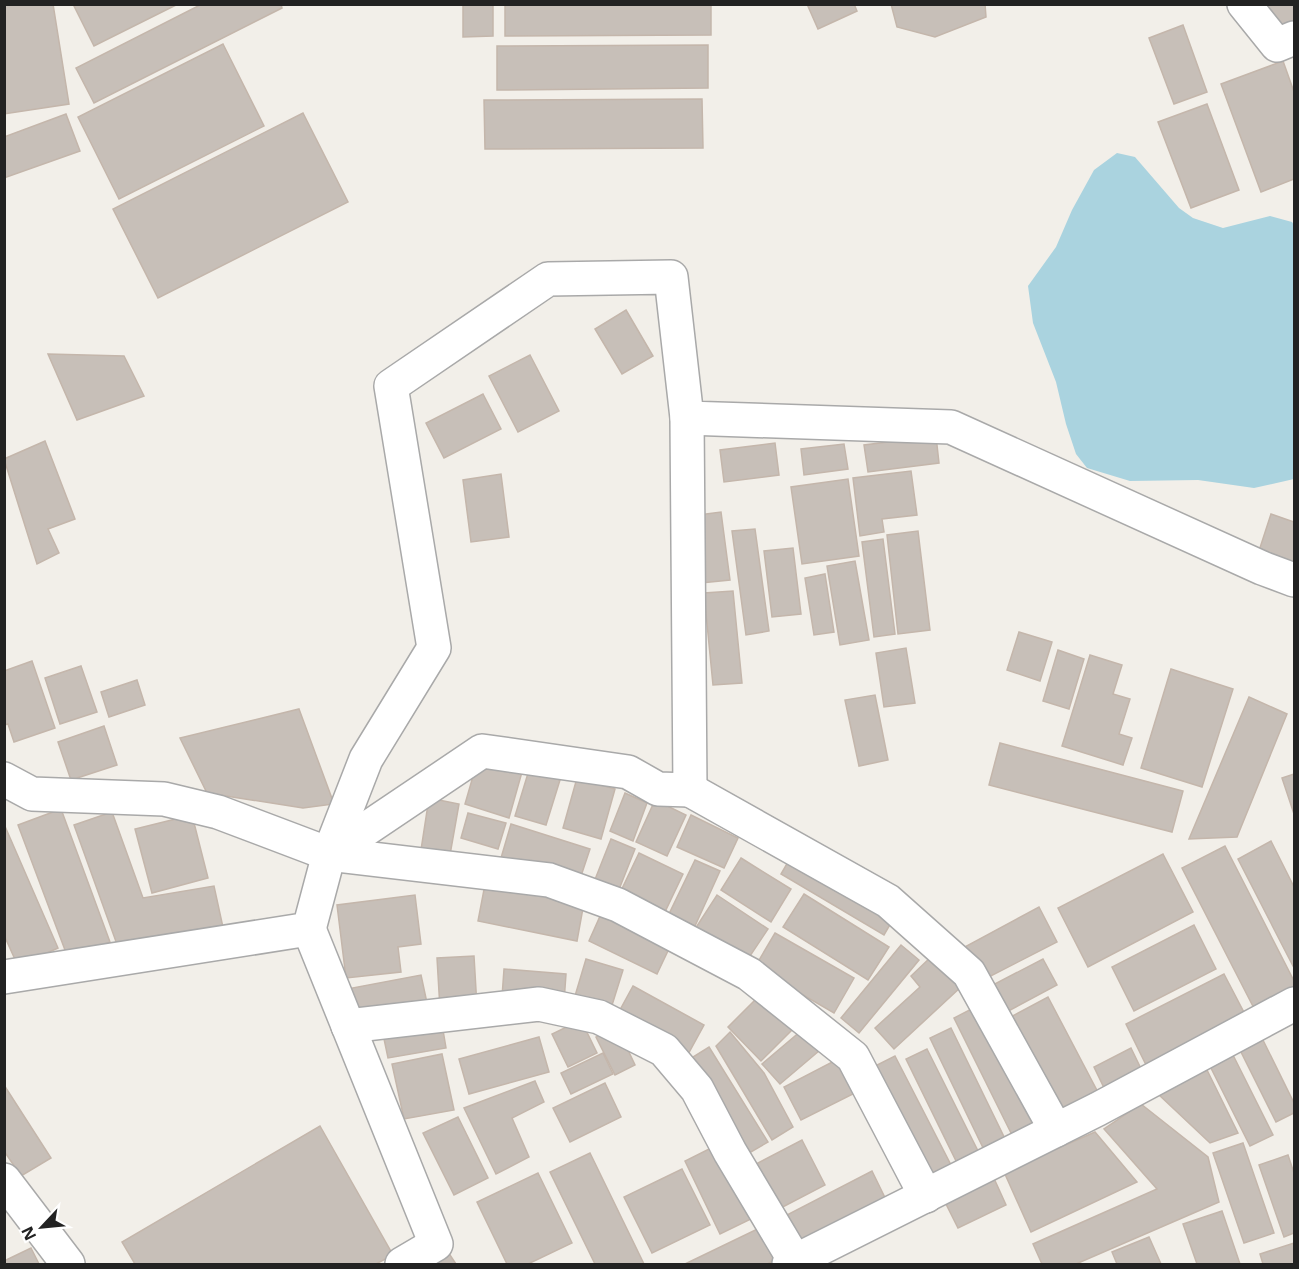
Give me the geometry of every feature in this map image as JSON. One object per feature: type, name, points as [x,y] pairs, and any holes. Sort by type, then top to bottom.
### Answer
[{"type":"street","points":[[1245,4],[1277,45],[1294,38]]},
{"type":"street","points":[[402,1264],[436,1244],[309,929],[329,854],[366,759],[434,648],[391,386],[548,279],[671,277],[687,418],[690,790]]},
{"type":"street","points":[[687,418],[951,427],[1262,568],[1294,580]]},
{"type":"street","points":[[329,854],[482,751],[628,772],[658,789],[690,790],[888,901],[969,973],[1056,1130]]},
{"type":"street","points":[[4,779],[32,794],[164,799],[218,812],[329,854],[549,880],[618,905],[750,974],[853,1057],[926,1196]]},
{"type":"street","points":[[4,977],[309,929]]},
{"type":"street","points":[[348,1026],[539,1004],[599,1017],[664,1050],[697,1089],[792,1263],[1056,1130],[1294,1004]]},
{"type":"street","points":[[4,1180],[68,1264]]},
{"type":"water","points":[[1117,153],[1135,157],[1179,208],[1193,218],[1223,228],[1270,216],[1292,222],[1294,225],[1294,479],[1254,488],[1198,480],[1130,481],[1087,468],[1076,454],[1056,382],[1033,323],[1028,286],[1056,247],[1072,210],[1094,170]]},
{"type":"building","points":[[4,4],[53,4],[69,104],[4,114]]},
{"type":"building","points":[[77,4],[178,4],[94,46],[74,6]]},
{"type":"building","points":[[202,4],[281,4],[282,8],[94,103],[76,68]]},
{"type":"building","points":[[463,4],[493,4],[493,36],[463,37]]},
{"type":"building","points":[[505,4],[711,4],[711,35],[505,36]]},
{"type":"building","points":[[807,4],[854,4],[857,11],[818,29]]},
{"type":"building","points":[[891,4],[985,4],[986,17],[935,37],[897,27]]},
{"type":"building","points":[[1257,4],[1294,4],[1294,29],[1276,39]]},
{"type":"building","points":[[1183,25],[1207,92],[1174,104],[1149,38]]},
{"type":"building","points":[[223,44],[264,126],[119,199],[78,117]]},
{"type":"building","points":[[708,45],[708,88],[497,90],[497,46]]},
{"type":"building","points":[[1283,61],[1294,92],[1294,179],[1261,192],[1221,84]]},
{"type":"building","points":[[702,99],[703,148],[485,149],[484,100]]},
{"type":"building","points":[[1207,104],[1239,190],[1191,208],[1158,122]]},
{"type":"building","points":[[303,113],[348,202],[158,298],[113,209]]},
{"type":"building","points":[[66,114],[80,151],[4,178],[4,137]]},
{"type":"building","points":[[626,310],[653,356],[622,374],[595,329]]},
{"type":"building","points":[[48,354],[124,356],[144,396],[77,420]]},
{"type":"building","points":[[530,355],[559,411],[518,432],[489,376]]},
{"type":"building","points":[[483,394],[501,429],[444,458],[426,423]]},
{"type":"building","points":[[936,436],[939,463],[868,472],[864,445]]},
{"type":"building","points":[[45,441],[75,519],[48,529],[59,553],[37,564],[4,459]]},
{"type":"building","points":[[775,443],[779,475],[724,482],[720,450]]},
{"type":"building","points":[[844,444],[848,469],[804,475],[801,449]]},
{"type":"building","points":[[911,471],[917,515],[882,519],[884,532],[860,536],[853,478]]},
{"type":"building","points":[[501,474],[509,537],[471,542],[463,480]]},
{"type":"building","points":[[848,479],[859,556],[802,564],[791,487]]},
{"type":"building","points":[[721,512],[730,580],[701,583],[691,516]]},
{"type":"building","points":[[1271,514],[1294,522],[1294,569],[1257,557]]},
{"type":"building","points":[[755,529],[769,631],[746,635],[732,531]]},
{"type":"building","points":[[918,531],[930,630],[898,634],[887,535]]},
{"type":"building","points":[[883,539],[895,634],[874,637],[862,542]]},
{"type":"building","points":[[793,548],[801,614],[772,617],[764,551]]},
{"type":"building","points":[[855,561],[869,640],[840,645],[827,566]]},
{"type":"building","points":[[825,574],[834,632],[814,635],[805,578]]},
{"type":"building","points":[[733,591],[742,683],[713,685],[704,593]]},
{"type":"building","points":[[1019,632],[1052,642],[1040,681],[1007,670]]},
{"type":"building","points":[[906,648],[915,703],[884,707],[876,653]]},
{"type":"building","points":[[1058,650],[1084,659],[1069,709],[1043,701]]},
{"type":"building","points":[[1090,655],[1122,665],[1113,694],[1130,699],[1119,734],[1132,738],[1123,765],[1062,746]]},
{"type":"building","points":[[32,661],[55,728],[14,742],[8,724],[4,725],[4,671]]},
{"type":"building","points":[[81,666],[97,712],[60,724],[45,678]]},
{"type":"building","points":[[1171,669],[1233,689],[1202,787],[1141,768]]},
{"type":"building","points":[[137,680],[145,705],[109,717],[101,692]]},
{"type":"building","points":[[875,695],[888,760],[859,766],[845,700]]},
{"type":"building","points":[[1249,697],[1287,714],[1237,837],[1189,839]]},
{"type":"building","points":[[299,709],[334,804],[303,808],[207,793],[180,738]]},
{"type":"building","points":[[104,726],[117,765],[71,780],[58,742]]},
{"type":"building","points":[[1000,743],[1183,791],[1172,832],[989,785]]},
{"type":"building","points":[[478,759],[522,772],[509,818],[465,804]]},
{"type":"building","points":[[529,770],[560,780],[546,825],[515,816]]},
{"type":"building","points":[[1294,774],[1294,814],[1282,778]]},
{"type":"building","points":[[577,778],[615,789],[601,839],[563,828]]},
{"type":"building","points":[[625,793],[647,803],[633,841],[610,831]]},
{"type":"building","points":[[429,798],[459,804],[450,855],[421,850]]},
{"type":"building","points":[[655,800],[686,815],[667,856],[636,842]]},
{"type":"building","points":[[61,809],[110,942],[68,958],[18,825]]},
{"type":"building","points":[[112,812],[143,898],[214,886],[224,932],[119,950],[74,825]]},
{"type":"building","points":[[468,813],[506,823],[498,849],[461,838]]},
{"type":"building","points":[[192,815],[208,878],[152,893],[135,829]]},
{"type":"building","points":[[691,815],[738,838],[724,868],[677,847]]},
{"type":"building","points":[[4,824],[58,948],[18,966],[4,935]]},
{"type":"building","points":[[511,824],[590,849],[579,882],[501,858]]},
{"type":"building","points":[[611,839],[635,849],[618,892],[594,882]]},
{"type":"building","points":[[1271,841],[1294,887],[1294,968],[1238,859]]},
{"type":"building","points":[[1225,846],[1294,981],[1294,997],[1258,1016],[1182,868]]},
{"type":"building","points":[[639,853],[683,874],[664,914],[620,893]]},
{"type":"building","points":[[1163,854],[1193,912],[1088,967],[1058,908]]},
{"type":"building","points":[[792,855],[895,916],[884,935],[781,874]]},
{"type":"building","points":[[741,858],[791,889],[771,922],[721,890]]},
{"type":"building","points":[[695,860],[720,871],[695,926],[669,914]]},
{"type":"building","points":[[486,879],[585,897],[577,941],[478,921]]},
{"type":"building","points":[[804,894],[889,947],[868,980],[783,927]]},
{"type":"building","points":[[415,895],[421,944],[398,947],[401,972],[346,978],[337,905]]},
{"type":"building","points":[[717,895],[768,929],[746,962],[695,929]]},
{"type":"building","points":[[605,905],[674,938],[657,974],[589,941]]},
{"type":"building","points":[[1039,907],[1057,942],[979,982],[961,949]]},
{"type":"building","points":[[1194,925],[1216,969],[1134,1011],[1112,967]]},
{"type":"building","points":[[775,933],[854,978],[834,1013],[755,967]]},
{"type":"building","points":[[901,945],[919,960],[859,1033],[841,1018]]},
{"type":"building","points":[[934,954],[962,986],[894,1049],[875,1028],[920,987],[911,976]]},
{"type":"building","points":[[474,956],[477,1007],[440,1009],[437,958]]},
{"type":"building","points":[[586,959],[623,970],[608,1018],[572,1006]]},
{"type":"building","points":[[1043,959],[1057,985],[1001,1015],[987,988]]},
{"type":"building","points":[[504,969],[566,974],[564,1002],[502,997]]},
{"type":"building","points":[[1224,974],[1248,1020],[1149,1071],[1126,1024]]},
{"type":"building","points":[[421,975],[427,1003],[352,1017],[347,989]]},
{"type":"building","points":[[633,986],[704,1025],[686,1058],[615,1019]]},
{"type":"building","points":[[765,990],[798,1024],[761,1061],[728,1027]]},
{"type":"building","points":[[1048,997],[1102,1100],[1058,1123],[1005,1020]]},
{"type":"building","points":[[983,1003],[1045,1129],[1016,1143],[954,1018]]},
{"type":"building","points":[[581,1020],[597,1053],[568,1067],[552,1034]]},
{"type":"building","points":[[442,1024],[446,1048],[388,1058],[383,1034]]},
{"type":"building","points":[[808,1025],[826,1045],[780,1084],[762,1064]]},
{"type":"building","points":[[617,1027],[635,1065],[615,1075],[596,1037]]},
{"type":"building","points":[[951,1028],[1008,1145],[987,1156],[930,1038]]},
{"type":"building","points":[[730,1032],[764,1073],[793,1127],[772,1140],[716,1046]]},
{"type":"building","points":[[1259,1032],[1294,1103],[1294,1113],[1276,1122],[1237,1044]]},
{"type":"building","points":[[539,1037],[549,1072],[469,1094],[459,1059]]},
{"type":"building","points":[[709,1047],[768,1142],[744,1156],[685,1062]]},
{"type":"building","points":[[1131,1048],[1145,1077],[1108,1096],[1094,1067]]},
{"type":"building","points":[[927,1049],[982,1159],[960,1169],[906,1059]]},
{"type":"building","points":[[1231,1051],[1273,1135],[1250,1146],[1208,1062]]},
{"type":"building","points":[[603,1053],[613,1074],[571,1094],[561,1073]]},
{"type":"building","points":[[442,1054],[454,1110],[404,1119],[392,1064]]},
{"type":"building","points":[[895,1056],[952,1167],[929,1178],[873,1067]]},
{"type":"building","points":[[838,1059],[855,1093],[801,1120],[784,1087]]},
{"type":"building","points":[[1207,1070],[1238,1133],[1210,1143],[1158,1094]]},
{"type":"building","points":[[535,1081],[544,1102],[512,1118],[529,1157],[496,1174],[464,1108]]},
{"type":"building","points":[[605,1083],[621,1117],[570,1142],[553,1108]]},
{"type":"building","points":[[4,1085],[51,1158],[21,1176],[4,1151]]},
{"type":"building","points":[[1141,1104],[1208,1157],[1219,1202],[1076,1264],[1042,1264],[1033,1244],[1157,1189],[1104,1129]]},
{"type":"building","points":[[458,1117],[488,1178],[454,1195],[423,1133]]},
{"type":"building","points":[[320,1126],[393,1255],[376,1264],[135,1264],[122,1242]]},
{"type":"building","points":[[1095,1132],[1137,1182],[1031,1232],[1004,1172]]},
{"type":"building","points":[[802,1140],[825,1185],[777,1210],[754,1165]]},
{"type":"building","points":[[1243,1143],[1274,1233],[1244,1243],[1213,1153]]},
{"type":"building","points":[[715,1146],[751,1219],[720,1234],[685,1161]]},
{"type":"building","points":[[590,1153],[644,1264],[595,1264],[550,1172]]},
{"type":"building","points":[[1288,1155],[1294,1173],[1294,1233],[1284,1237],[1259,1165]]},
{"type":"building","points":[[682,1169],[710,1225],[652,1253],[624,1197]]},
{"type":"building","points":[[872,1171],[890,1208],[802,1253],[783,1217]]},
{"type":"building","points":[[538,1173],[572,1243],[528,1264],[507,1264],[477,1202]]},
{"type":"building","points":[[992,1174],[1006,1205],[958,1228],[943,1198]]},
{"type":"building","points":[[1222,1211],[1240,1264],[1197,1264],[1183,1224]]},
{"type":"building","points":[[768,1224],[784,1256],[767,1264],[685,1264]]},
{"type":"building","points":[[1149,1237],[1161,1264],[1117,1264],[1112,1252]]},
{"type":"building","points":[[1294,1243],[1294,1264],[1263,1264],[1260,1254]]},
{"type":"building","points":[[31,1248],[39,1264],[4,1264],[4,1261]]},
{"type":"building","points":[[448,1252],[456,1264],[430,1264]]}]
